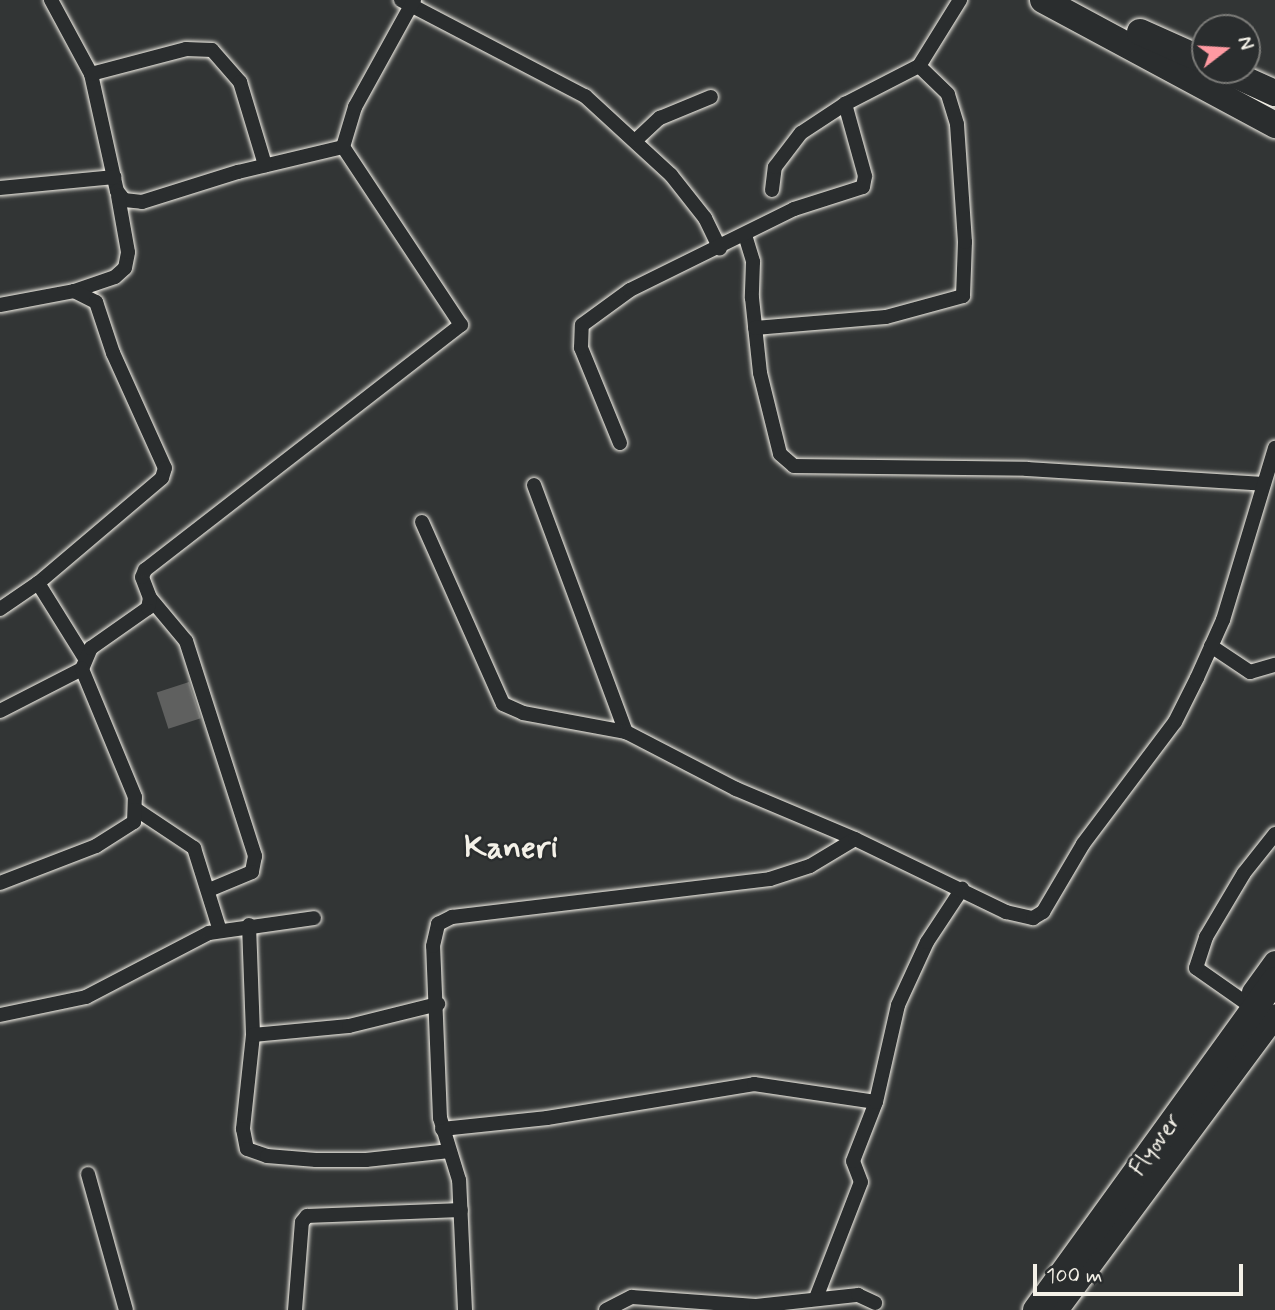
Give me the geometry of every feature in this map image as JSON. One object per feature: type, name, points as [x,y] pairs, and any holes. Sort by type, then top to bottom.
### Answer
[{"type":"highway","points":[[1043,0],[1191,66]]},
{"type":"highway","points":[[1076,0],[1191,54]]},
{"type":"highway","points":[[1230,84],[1275,125]]},
{"type":"highway","points":[[1232,84],[1275,108]]},
{"type":"highway","points":[[1237,84],[1275,93]]},
{"type":"highway","name":"Flyover","points":[[1036,1310],[1275,980]]},
{"type":"highway","name":"Flyover","points":[[1048,1310],[1275,996]]},
{"type":"main road","points":[[1025,1310],[1275,962]]},
{"type":"main road","points":[[1056,1310],[1275,1014]]},
{"type":"street","points":[[0,305],[74,291],[116,277],[125,268],[128,252],[92,74],[51,0]]},
{"type":"street","points":[[772,190],[775,167],[786,149],[801,133],[845,104],[919,66],[960,0]]},
{"type":"street","points":[[343,147],[355,107],[409,2],[564,82],[636,140],[689,194],[720,249]]},
{"type":"street","points":[[92,74],[186,48],[212,50],[231,66],[240,82],[265,165]]},
{"type":"street","points":[[755,328],[886,317],[963,296],[965,242],[957,124],[948,94],[919,66]]},
{"type":"street","points":[[636,140],[660,118],[711,97]]},
{"type":"street","points":[[620,443],[581,348],[582,326],[630,290],[720,249],[794,209],[863,187],[865,176],[845,104]]},
{"type":"street","points":[[118,196],[142,202],[265,165],[343,147]]},
{"type":"street","points":[[209,890],[252,872],[255,856],[186,641],[150,597],[142,578],[145,570],[461,325],[343,147]]},
{"type":"street","points":[[0,188],[114,177]]},
{"type":"street","points":[[746,235],[753,262],[755,328],[760,373],[778,445],[785,461],[794,466],[1027,469],[1264,484]]},
{"type":"street","points":[[0,609],[38,583],[165,473],[113,353],[102,310],[96,302],[74,291]]},
{"type":"street","points":[[422,522],[503,704],[523,713],[626,732],[736,789],[855,839],[1023,918],[1043,912],[1095,827],[1175,722],[1211,646],[1275,449]]},
{"type":"street","points":[[534,485],[626,732]]},
{"type":"street","points":[[38,583],[83,663],[137,810],[194,848],[220,931]]},
{"type":"street","points":[[0,711],[83,663],[148,608],[150,597]]},
{"type":"street","points":[[1211,646],[1250,672],[1275,665]]},
{"type":"street","points":[[0,883],[123,833],[137,810]]},
{"type":"street","points":[[1246,1003],[1196,968],[1212,926],[1244,873],[1275,834]]},
{"type":"street","points":[[465,1310],[457,1167],[442,1129],[438,1004],[433,946],[438,924],[444,920],[770,879],[810,866],[855,839]]},
{"type":"street","points":[[816,1298],[861,1182],[853,1161],[876,1102],[888,1039],[910,975],[962,889]]},
{"type":"street","points":[[0,1015],[86,997],[183,944],[220,931],[314,918]]},
{"type":"street","points":[[249,925],[253,1035],[244,1142],[255,1154],[366,1160],[450,1150]]},
{"type":"street","points":[[253,1035],[349,1026],[438,1004]]},
{"type":"street","points":[[442,1129],[547,1118],[754,1084],[876,1102]]},
{"type":"street","points":[[88,1174],[126,1310]]},
{"type":"street","points":[[295,1310],[302,1222],[307,1216],[461,1210]]},
{"type":"street","points":[[606,1310],[632,1297],[747,1306],[858,1295],[874,1303]]},
{"type":"building","points":[[189,682],[201,718],[168,729],[157,693]]},
{"type":"district","name":"Kaneri","points":[[511,848]]}]
